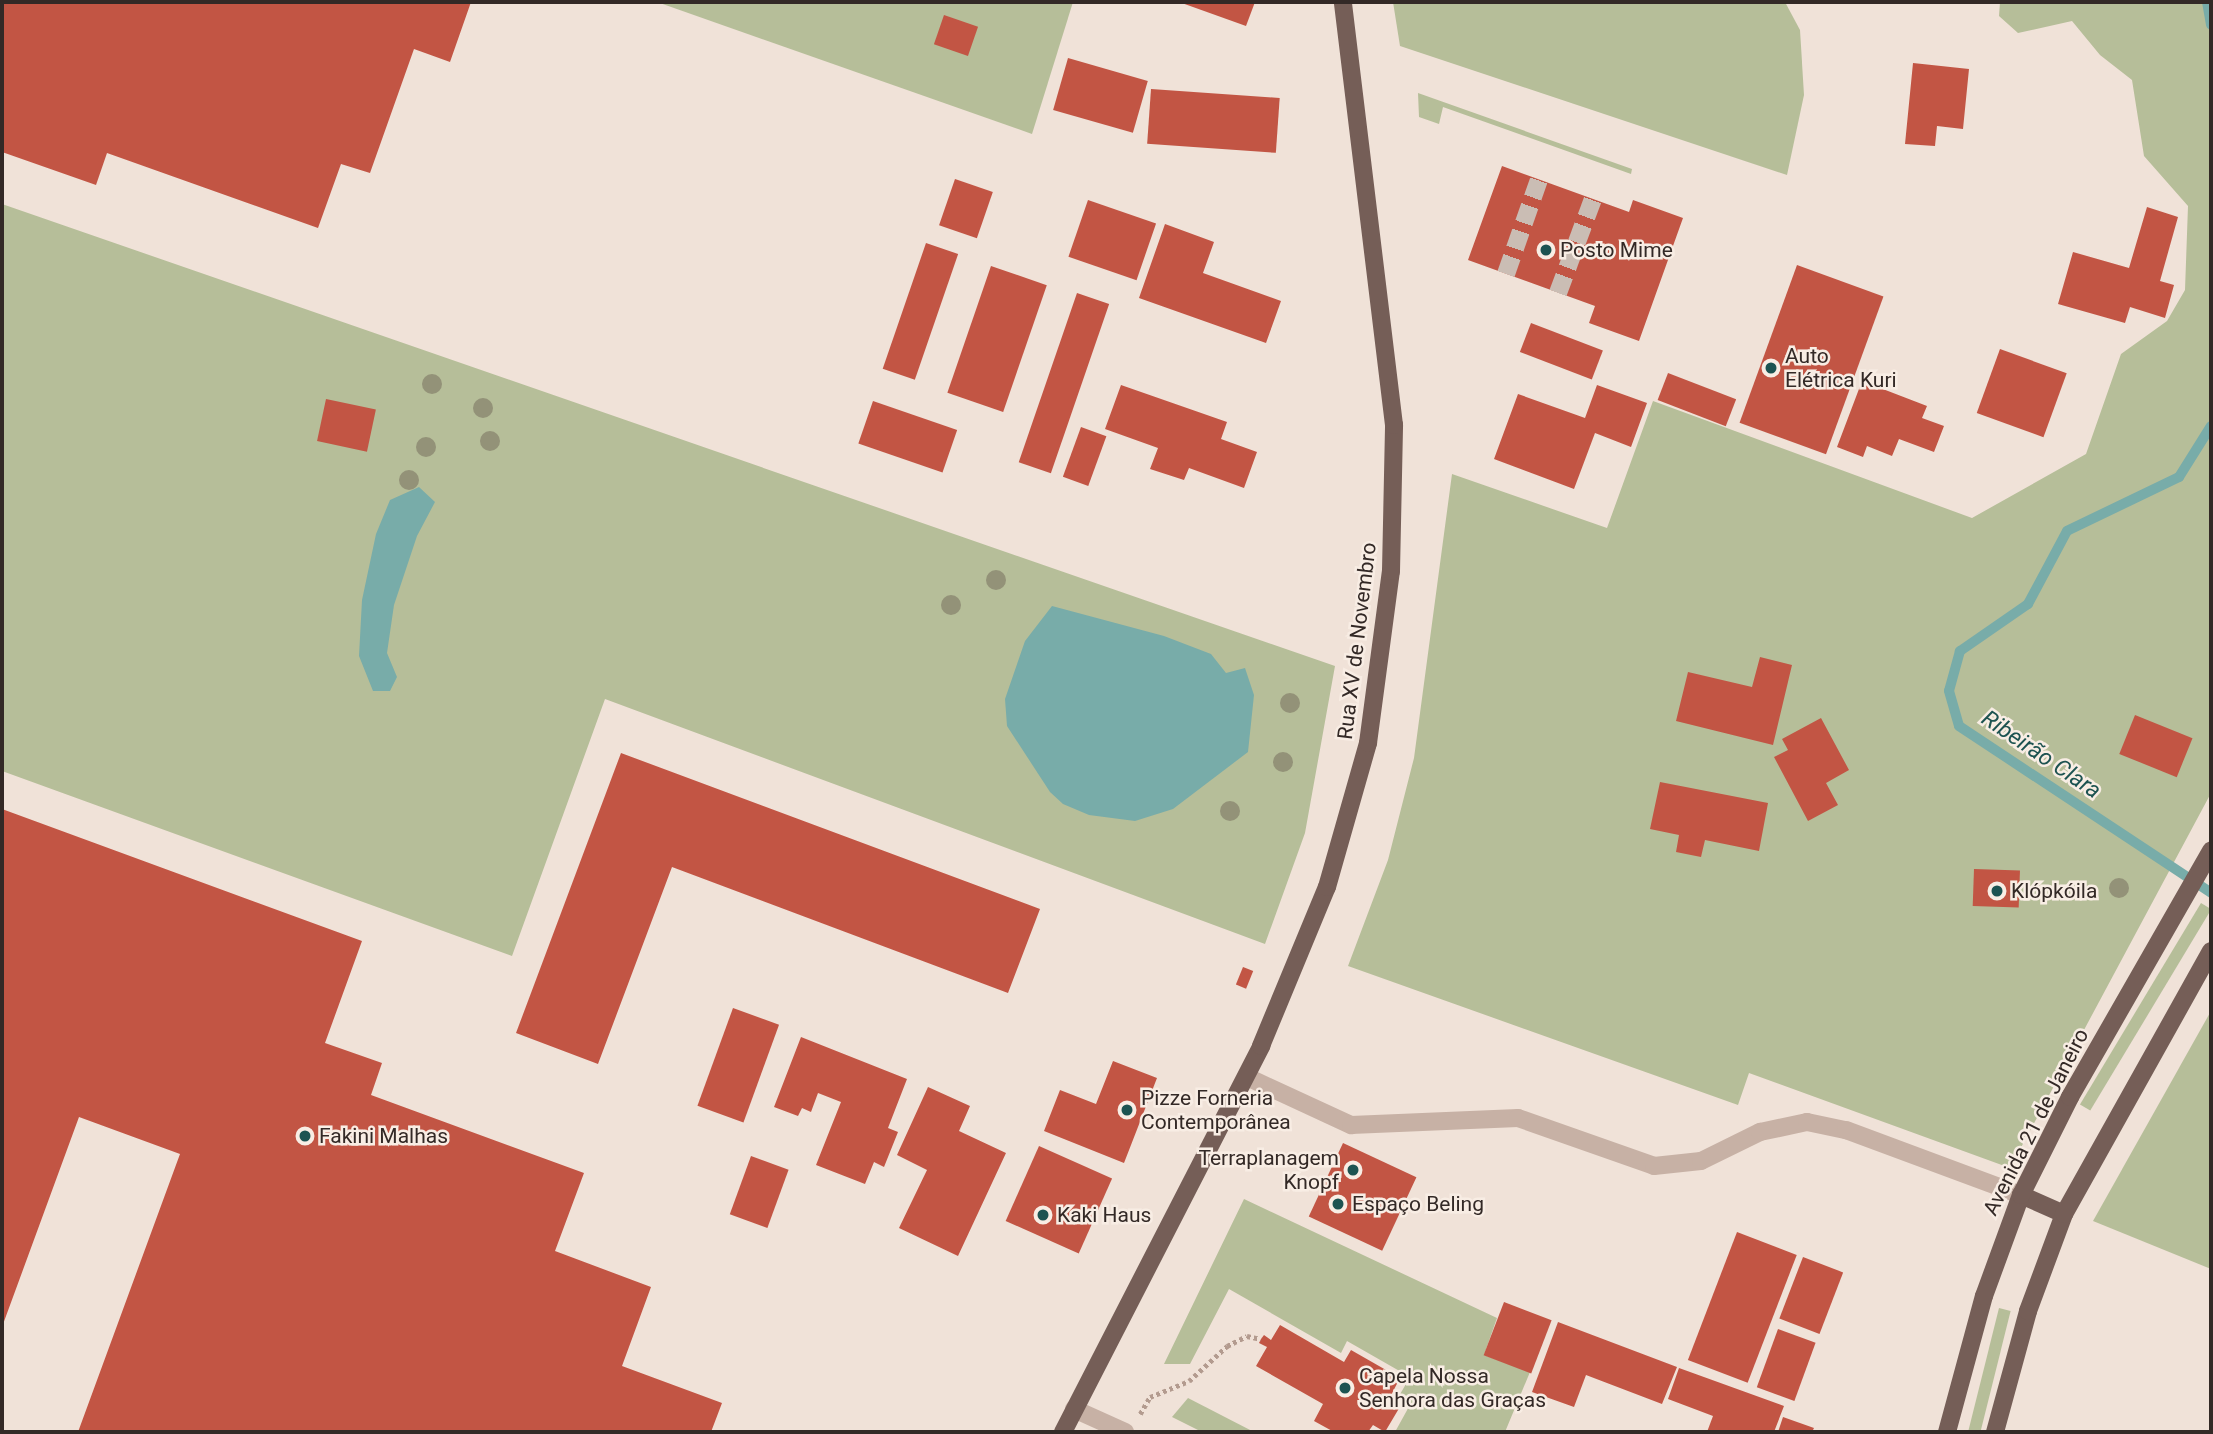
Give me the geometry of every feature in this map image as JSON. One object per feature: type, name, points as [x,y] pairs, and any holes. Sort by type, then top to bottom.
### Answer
[{"type":"main road","name":"Rua XV de Novembro","points":[[1063,1432],[1247,1077],[1307,939],[1347,825],[1368,743],[1391,571],[1394,425],[1343,2]]},
{"type":"main road","name":"Avenida 21 de Janeiro","points":[[1947,1432],[1984,1296],[2021,1195],[2189,887],[2210,854]]},
{"type":"main road","points":[[1995,1432],[2028,1311],[2064,1214],[2211,951]]},
{"type":"main road","points":[[2021,1195],[2064,1214]]},
{"type":"street","points":[[1247,1077],[1351,1125],[1518,1118],[1654,1166],[1701,1161],[1760,1132],[1807,1122],[1846,1130],[2021,1195]]},
{"type":"street","points":[[1074,1409],[1130,1426]]},
{"type":"path","points":[[1130,1426],[1150,1397],[1189,1381],[1227,1346],[1247,1336],[1261,1339]]},
{"type":"green space","points":[[657,2],[1073,2],[1032,134]]},
{"type":"green space","points":[[1393,2],[1785,2],[1800,30],[1804,95],[1787,175],[1400,46]]},
{"type":"green space","points":[[2000,2],[2211,2],[2211,793],[2010,1168],[1749,1073],[1738,1105],[1348,966],[1388,860],[1414,758],[1452,474],[1607,528],[1653,401],[1972,518],[2086,454],[2121,354],[2167,321],[2185,290],[2188,206],[2144,156],[2132,80],[2100,55],[2072,21],[2018,33],[1999,16]]},
{"type":"green space","points":[[1418,93],[1632,169],[1631,174],[1443,107],[1439,124],[1419,117]]},
{"type":"green space","points":[[2,204],[1335,666],[1305,833],[1265,944],[605,699],[512,956],[2,771]]},
{"type":"green space","points":[[2201,903],[2211,910],[2090,1111],[2080,1104]]},
{"type":"green space","points":[[2211,1011],[2211,1269],[2093,1221]]},
{"type":"green space","points":[[1244,1199],[1497,1318],[1484,1355],[1530,1372],[1505,1432],[1395,1432],[1411,1403],[1399,1396],[1410,1377],[1347,1341],[1341,1353],[1229,1289],[1190,1364],[1164,1364]]},
{"type":"green space","points":[[1999,1308],[2011,1311],[1980,1432],[1968,1432]]},
{"type":"green space","points":[[1188,1398],[1254,1432],[1202,1432],[1172,1417]]},
{"type":"water","points":[[419,487],[435,502],[417,536],[394,605],[387,653],[397,677],[390,691],[373,691],[359,656],[362,600],[376,534],[390,500]]},
{"type":"water","points":[[1052,606],[1164,636],[1211,654],[1226,673],[1245,668],[1254,695],[1248,752],[1173,809],[1135,821],[1089,815],[1063,804],[1050,792],[1007,726],[1005,699],[1025,641]]},
{"type":"building","points":[[2,2],[471,2],[450,62],[414,49],[370,173],[341,164],[318,228],[107,153],[96,185],[2,152]]},
{"type":"building","points":[[1179,2],[1255,2],[1246,26]]},
{"type":"building","points":[[944,15],[978,27],[968,56],[934,44]]},
{"type":"building","points":[[1068,58],[1148,81],[1133,133],[1053,110]]},
{"type":"building","points":[[1913,63],[1969,69],[1963,129],[1937,126],[1935,146],[1905,144]]},
{"type":"building","points":[[1151,89],[1280,98],[1276,153],[1147,144]]},
{"type":"building","points":[[1502,166],[1629,212],[1633,200],[1683,218],[1639,341],[1589,323],[1595,306],[1468,260]]},
{"type":"building","points":[[955,179],[993,192],[977,238],[939,225]]},
{"type":"building","points":[[1088,200],[1156,223],[1137,280],[1068,257]]},
{"type":"building","points":[[2147,207],[2178,217],[2160,281],[2174,285],[2165,318],[2130,307],[2125,323],[2058,304],[2073,252],[2129,268]]},
{"type":"building","points":[[1165,224],[1214,242],[1203,273],[1281,301],[1266,343],[1139,298]]},
{"type":"building","points":[[926,243],[958,254],[915,380],[883,369]]},
{"type":"building","points":[[1797,265],[1883,296],[1826,454],[1740,423]]},
{"type":"building","points":[[991,266],[1047,285],[1003,412],[947,393]]},
{"type":"building","points":[[1077,293],[1109,304],[1051,473],[1019,462]]},
{"type":"building","points":[[1531,323],[1603,351],[1592,380],[1520,352]]},
{"type":"building","points":[[2000,349],[2067,373],[2043,437],[1977,413]]},
{"type":"building","points":[[1668,373],[1736,399],[1726,426],[1658,400]]},
{"type":"building","points":[[1862,381],[1927,406],[1922,418],[1944,426],[1934,452],[1899,439],[1892,456],[1867,446],[1863,457],[1837,447]]},
{"type":"building","points":[[1121,385],[1227,422],[1221,439],[1257,452],[1244,488],[1189,468],[1184,480],[1150,469],[1158,448],[1105,429]]},
{"type":"building","points":[[1597,385],[1647,403],[1631,447],[1595,433],[1574,489],[1494,459],[1518,394],[1585,418]]},
{"type":"building","points":[[326,399],[376,410],[367,452],[317,441]]},
{"type":"building","points":[[873,401],[957,430],[943,473],[858,444]]},
{"type":"building","points":[[1081,427],[1106,436],[1088,486],[1063,477]]},
{"type":"building","points":[[1760,657],[1792,665],[1773,745],[1676,721],[1688,672],[1752,687]]},
{"type":"building","points":[[2135,715],[2192,738],[2177,777],[2119,754]]},
{"type":"building","points":[[1821,718],[1849,770],[1826,783],[1838,805],[1808,821],[1774,757],[1788,750],[1782,739]]},
{"type":"building","points":[[621,753],[1040,909],[1008,993],[672,867],[598,1064],[516,1033]]},
{"type":"building","points":[[1660,782],[1768,803],[1759,851],[1705,840],[1701,857],[1676,852],[1679,835],[1650,829]]},
{"type":"building","name":"Fakini Malhas","points":[[2,809],[362,941],[325,1043],[382,1063],[371,1095],[584,1173],[555,1251],[651,1287],[622,1366],[722,1403],[711,1432],[78,1432],[180,1154],[79,1117],[2,1327]]},
{"type":"building","points":[[1974,869],[2020,871],[2019,908],[1973,906]]},
{"type":"building","points":[[1243,967],[1253,971],[1246,989],[1236,985]]},
{"type":"building","points":[[733,1008],[779,1025],[743,1122],[697,1106]]},
{"type":"building","points":[[801,1037],[907,1079],[888,1128],[898,1132],[884,1167],[874,1162],[865,1184],[816,1165],[841,1102],[818,1093],[811,1112],[802,1108],[798,1116],[774,1107]]},
{"type":"building","points":[[1113,1061],[1157,1078],[1124,1163],[1044,1131],[1060,1090],[1096,1104]]},
{"type":"building","points":[[928,1087],[970,1106],[959,1131],[1006,1153],[958,1256],[899,1228],[927,1170],[897,1155]]},
{"type":"building","points":[[1343,1143],[1416,1177],[1382,1251],[1309,1216]]},
{"type":"building","points":[[1039,1146],[1112,1179],[1079,1253],[1006,1221]]},
{"type":"building","points":[[751,1156],[789,1170],[767,1228],[730,1214]]},
{"type":"building","points":[[1737,1232],[1797,1255],[1748,1383],[1688,1360]]},
{"type":"building","points":[[1803,1257],[1843,1272],[1819,1334],[1779,1319]]},
{"type":"building","points":[[1504,1302],[1552,1320],[1531,1373],[1484,1355]]},
{"type":"building","points":[[1558,1322],[1677,1367],[1662,1404],[1586,1375],[1574,1407],[1532,1392]]},
{"type":"building","name":"Capela Nossa Senhora das Graças","points":[[1280,1325],[1344,1362],[1351,1350],[1400,1378],[1389,1399],[1401,1405],[1385,1432],[1373,1425],[1368,1432],[1334,1432],[1314,1421],[1323,1404],[1256,1366],[1267,1347],[1259,1343],[1261,1339],[1264,1335],[1271,1340]]},
{"type":"building","points":[[1778,1329],[1816,1343],[1794,1401],[1757,1387]]},
{"type":"building","points":[[1679,1368],[1784,1406],[1774,1432],[1707,1432],[1713,1416],[1668,1399]]},
{"type":"building","points":[[1783,1417],[1814,1428],[1812,1432],[1778,1432]]},
{"type":"waterway","name":"Ribeirão Clara","points":[[2207,2],[2211,25]]},
{"type":"waterway","name":"Ribeirão Clara","points":[[2211,426],[2179,477],[2067,531],[2028,604],[1960,651],[1949,691],[1959,726],[2211,893]]},
{"type":"tunnel","points":[[1506,274],[1539,180]]},
{"type":"tunnel","points":[[1558,293],[1593,199]]},
{"type":"place","name":"Posto Mime","points":[[1546,250]]},
{"type":"place","name":"Auto Elétrica Kuri","points":[[1771,368]]},
{"type":"place","name":"Klópkóila","points":[[1997,891]]},
{"type":"place","name":"Pizze Forneria Contemporânea","points":[[1127,1110]]},
{"type":"place","name":"Fakini Malhas","points":[[305,1136]]},
{"type":"place","name":"Terraplanagem Knopf","points":[[1353,1170]]},
{"type":"place","name":"Espaço Beling","points":[[1338,1204]]},
{"type":"place","name":"Kaki Haus","points":[[1043,1215]]},
{"type":"place","name":"Capela Nossa Senhora das Graças","points":[[1345,1388]]}]
